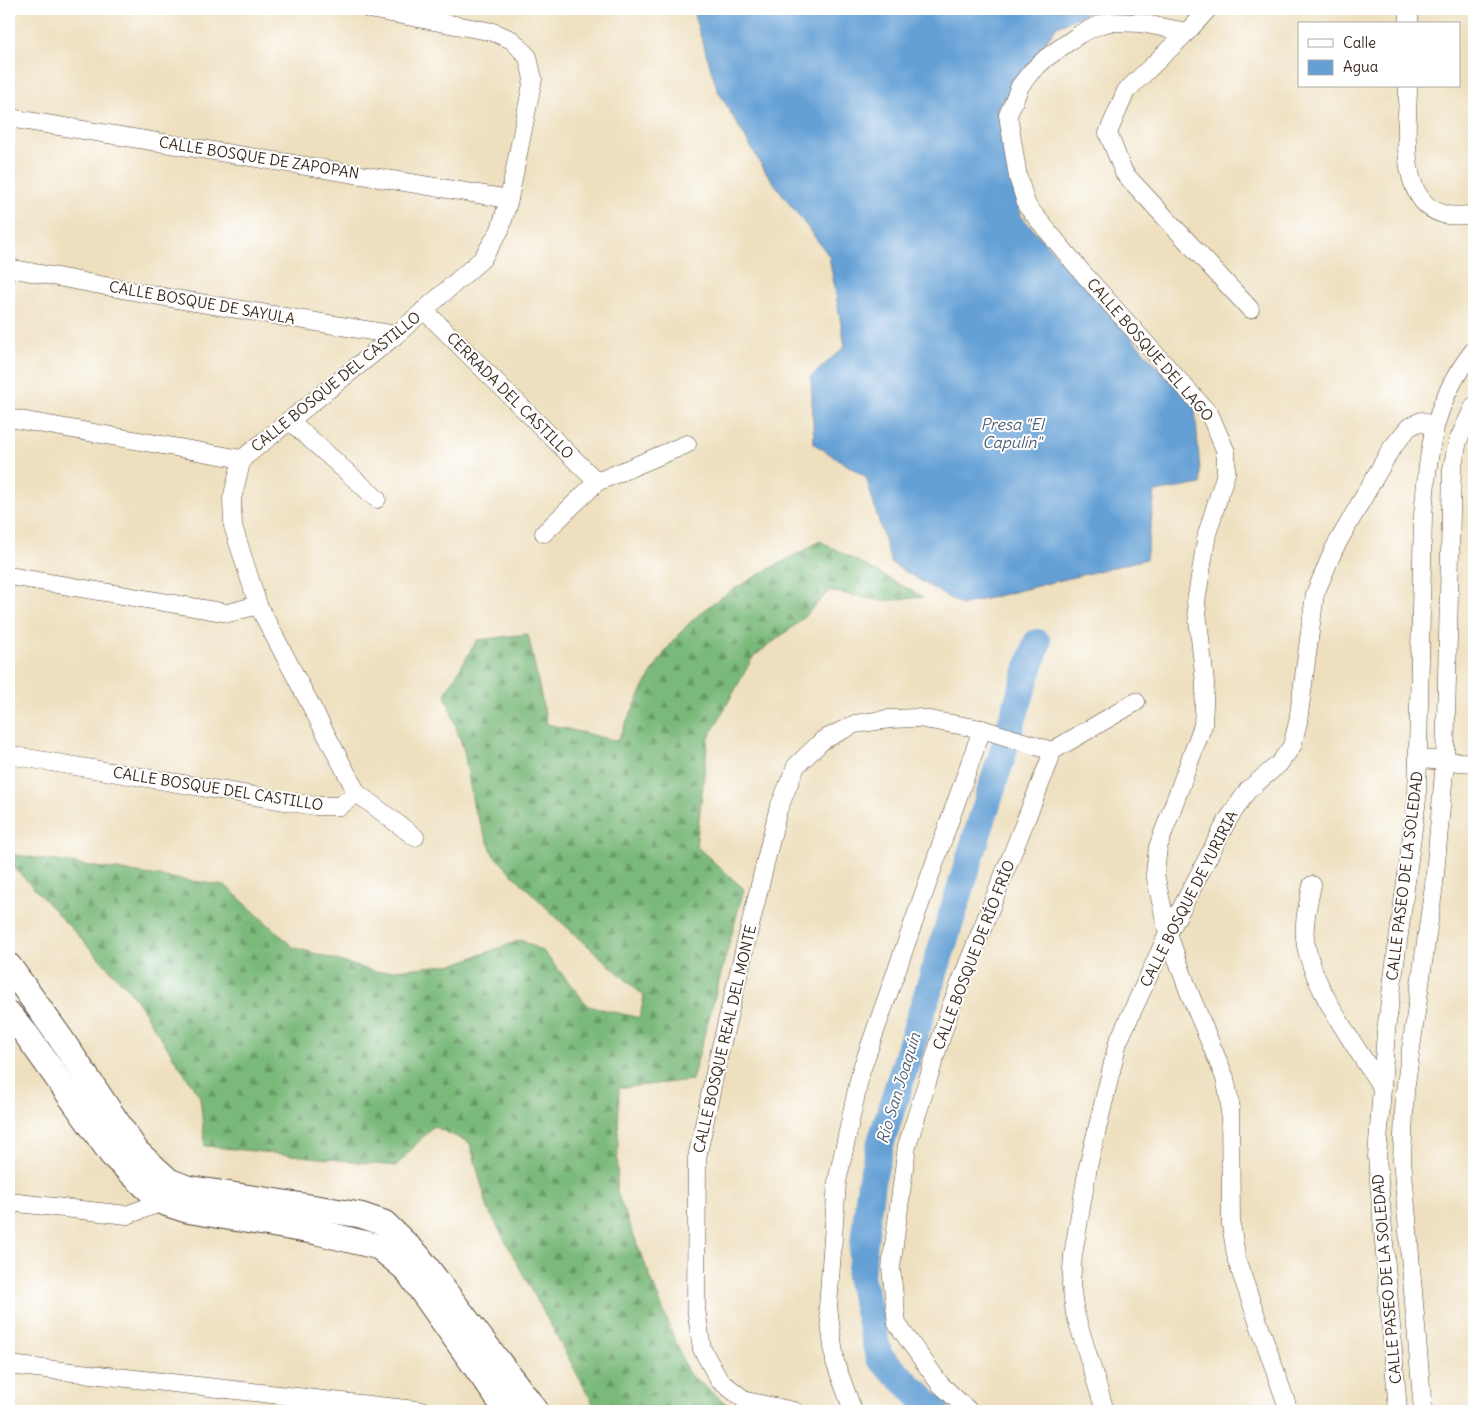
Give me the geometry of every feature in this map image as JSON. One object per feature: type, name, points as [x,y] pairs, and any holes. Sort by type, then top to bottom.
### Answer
[{"type":"main road","points":[[9,966],[138,1152],[169,1180],[187,1188],[323,1209],[384,1223],[418,1256],[536,1411]]},
{"type":"main road","points":[[9,1014],[17,1033],[112,1155],[162,1202],[186,1210],[335,1236],[379,1247],[406,1269],[507,1411]]},
{"type":"street","name":"CALLE BOSQUE DEL CASTILLO","points":[[9,755],[315,806],[340,806],[357,793],[258,605],[233,526],[232,500],[242,459],[396,335],[482,259],[500,230],[509,199],[532,79],[528,57],[512,40],[493,32],[369,9]]},
{"type":"street","points":[[1208,9],[1126,91],[1108,133],[1124,173],[1250,309]]},
{"type":"street","points":[[1408,22],[1409,9]]},
{"type":"street","name":"CALLE BOSQUE DEL LAGO","points":[[1187,32],[1140,23],[1110,22],[1098,25],[1073,39],[1031,72],[1020,86],[1008,115],[1018,177],[1027,206],[1080,271],[1210,415],[1226,452],[1226,473],[1207,534],[1196,602],[1199,646],[1205,683],[1203,725],[1158,847],[1155,874],[1168,934],[1188,992],[1225,1078],[1230,1103],[1231,1224],[1237,1262],[1289,1411]]},
{"type":"street","points":[[1408,88],[1410,180],[1417,195],[1430,208],[1442,214],[1474,215]]},
{"type":"street","name":"CALLE BOSQUE DE ZAPOPAN","points":[[9,118],[509,199]]},
{"type":"street","name":"CALLE BOSQUE DE SAYULA","points":[[9,268],[170,298],[396,335]]},
{"type":"street","name":"CERRADA DEL CASTILLO","points":[[424,310],[597,482]]},
{"type":"street","name":"CALLE PASEO DE LA SOLEDAD","points":[[1398,1411],[1377,1157],[1381,1086],[1386,1031],[1417,799],[1423,515],[1433,436],[1442,402],[1456,373],[1474,350]]},
{"type":"street","name":"CALLE PASEO DE LA SOLEDAD","points":[[1423,1411],[1402,1159],[1405,1091],[1434,885],[1445,761],[1452,469],[1458,441],[1474,406]]},
{"type":"street","points":[[9,418],[242,459]]},
{"type":"street","points":[[289,420],[377,499]]},
{"type":"street","name":"CALLE BOSQUE DE YURIRIA","points":[[1105,1411],[1075,1313],[1071,1284],[1073,1255],[1088,1167],[1118,1042],[1168,934],[1227,822],[1248,790],[1279,764],[1292,746],[1298,722],[1315,594],[1334,549],[1391,449],[1410,427],[1420,421],[1427,422],[1432,427],[1433,436]]},
{"type":"street","points":[[544,533],[597,482],[687,444]]},
{"type":"street","points":[[9,576],[228,613],[258,605]]},
{"type":"street","points":[[853,1411],[835,1362],[828,1307],[837,1182],[861,1070],[982,729],[1052,751],[1136,702]]},
{"type":"street","name":"CALLE BOSQUE REAL DEL MONTE","points":[[794,1411],[746,1401],[719,1380],[702,1349],[696,1308],[695,1232],[697,1158],[717,1062],[778,810],[796,766],[824,740],[855,724],[890,719],[918,718],[982,729]]},
{"type":"street","name":"CALLE BOSQUE DE RÍO FRÍO","points":[[969,1411],[940,1384],[897,1324],[891,1268],[907,1146],[951,1006],[1052,751]]},
{"type":"street","points":[[1419,759],[1474,763]]},
{"type":"street","points":[[357,793],[415,838]]},
{"type":"street","points":[[1312,885],[1304,937],[1310,966],[1350,1037],[1381,1086]]},
{"type":"street","points":[[9,1202],[127,1215],[162,1202]]},
{"type":"street","points":[[9,1365],[424,1411]]},
{"type":"green space","points":[[820,541],[923,597],[882,601],[829,591],[798,623],[753,657],[708,739],[696,846],[744,889],[692,1080],[619,1088],[617,1193],[688,1373],[732,1408],[740,1411],[597,1411],[488,1209],[470,1143],[433,1126],[396,1166],[205,1146],[200,1097],[130,991],[9,862],[9,854],[226,886],[293,947],[376,972],[455,964],[521,940],[544,952],[588,1006],[640,1018],[644,996],[559,920],[494,856],[474,809],[464,751],[445,694],[477,640],[528,634],[547,724],[617,741],[654,669],[672,642],[697,616],[713,603],[748,581]]},
{"type":"water","name":"Presa \"El Capulín\"","points":[[692,9],[1098,9],[1057,26],[997,109],[1021,216],[1195,408],[1201,484],[1155,492],[1146,559],[961,605],[891,563],[866,477],[814,444],[811,377],[845,346],[829,256],[765,171],[718,91]]},
{"type":"waterway","name":"Río San Joaquín","points":[[1010,727],[1037,643]]},
{"type":"waterway","name":"Río San Joaquín","points":[[936,1411],[879,1357],[860,1277],[871,1182],[881,1142],[1004,749]]}]
